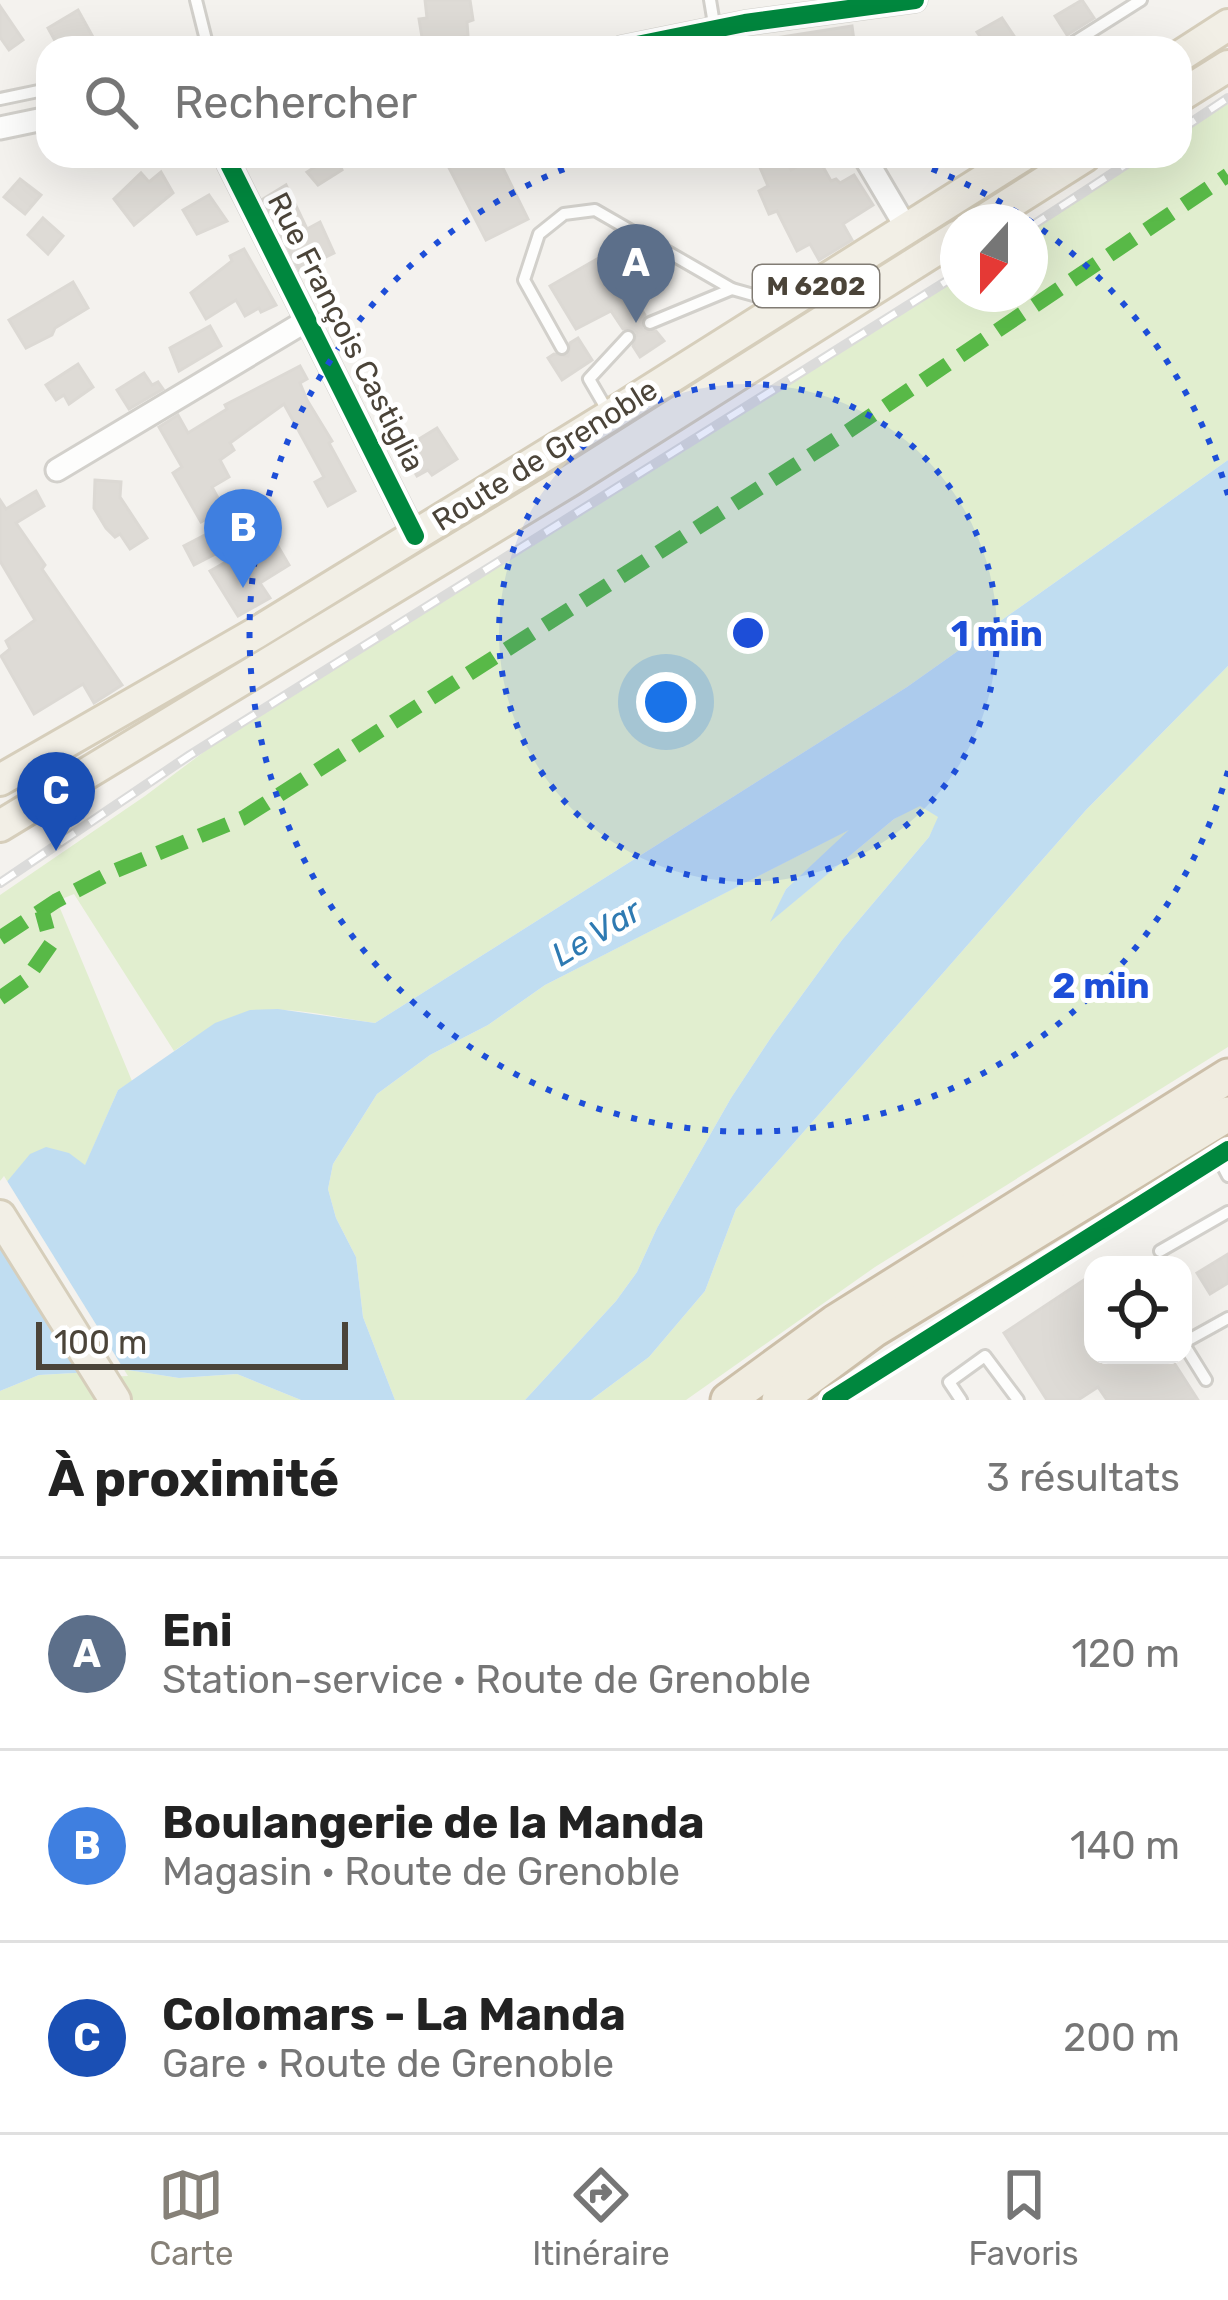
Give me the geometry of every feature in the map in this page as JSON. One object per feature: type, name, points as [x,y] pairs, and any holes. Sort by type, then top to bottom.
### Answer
[{"type":"highway","points":[[728,1400],[835,1322],[1228,1076]]},
{"type":"highway","points":[[779,1400],[874,1330],[1228,1114]]},
{"type":"main road","points":[[1192,48],[1228,25]]},
{"type":"main road","points":[[1192,88],[1228,66]]},
{"type":"main road","name":"Route de Grenoble","points":[[0,780],[415,536],[1003,168]]},
{"type":"main road","points":[[1009,204],[1066,168]]},
{"type":"main road","name":"Route de Grenoble","points":[[0,826],[238,684],[940,247]]},
{"type":"main road","name":"M 6202","points":[[0,800],[174,692],[256,633]]},
{"type":"main road","name":"M 6202","points":[[0,847],[175,737],[238,684]]},
{"type":"main road","points":[[0,1216],[115,1400]]},
{"type":"street","points":[[728,36],[824,7],[916,0]]},
{"type":"street","points":[[0,128],[36,120]]},
{"type":"street","name":"Rue François Castiglia","points":[[231,168],[415,536]]},
{"type":"street","points":[[871,168],[907,229]]},
{"type":"street","points":[[57,470],[307,321]]},
{"type":"lane","points":[[196,0],[205,36]]},
{"type":"lane","points":[[710,0],[717,36]]},
{"type":"lane","points":[[1084,36],[1141,0]]},
{"type":"lane","points":[[0,99],[36,92]]},
{"type":"lane","points":[[562,348],[524,280],[539,234],[564,214],[595,210],[732,289],[787,304]]},
{"type":"lane","points":[[650,323],[732,289]]},
{"type":"lane","points":[[589,379],[628,337]]},
{"type":"lane","points":[[577,370],[589,379],[611,416]]},
{"type":"lane","points":[[831,1400],[1223,1154],[1228,1176]]},
{"type":"lane","points":[[1160,1251],[1228,1212]]},
{"type":"lane","points":[[1206,1380],[1183,1343],[1228,1318]]},
{"type":"lane","points":[[961,1400],[949,1382],[985,1356],[1018,1400]]},
{"type":"green space","points":[[1228,98],[1228,460],[907,687],[375,1023],[270,1010],[227,1020],[174,1051],[74,894],[57,901],[132,1081],[118,1090],[85,1166],[0,1190],[0,895],[245,721],[940,285],[940,312],[1048,312],[1048,215],[1121,168],[1192,168],[1192,122]]},
{"type":"green space","points":[[1228,666],[1228,1047],[875,1267],[686,1400],[591,1400],[649,1357],[705,1291],[736,1209],[1086,810]]},
{"type":"green space","points":[[919,805],[939,817],[929,837],[842,940],[772,1036],[731,1098],[637,1272],[616,1301],[525,1400],[395,1400],[363,1317],[356,1257],[336,1218],[328,1189],[333,1164],[377,1094],[430,1055],[488,1025],[545,985],[854,827],[786,889],[773,919],[894,819]]},
{"type":"green space","points":[[128,1370],[179,1378],[237,1374],[301,1400],[0,1400],[0,1391],[39,1375]]},
{"type":"water","name":"Le Var","points":[[1228,460],[1228,666],[1086,810],[736,1209],[705,1291],[649,1357],[591,1400],[525,1400],[637,1272],[731,1098],[772,1036],[842,940],[929,837],[938,817],[920,806],[894,819],[770,922],[786,889],[849,830],[545,985],[488,1025],[430,1055],[377,1094],[333,1164],[328,1189],[336,1218],[356,1257],[363,1317],[395,1400],[301,1400],[237,1374],[179,1378],[128,1370],[39,1375],[0,1391],[0,1190],[30,1154],[46,1147],[69,1153],[85,1165],[118,1090],[215,1023],[250,1010],[278,1009],[375,1023],[907,687]]},
{"type":"pier","points":[[4,1176],[128,1376],[83,1378],[0,1245],[0,1181]]},
{"type":"building","points":[[425,0],[470,0],[473,20],[467,22],[468,36],[422,36],[419,19],[427,18]]},
{"type":"building","points":[[1082,0],[1094,18],[1067,35],[1055,16]]},
{"type":"building","points":[[0,6],[23,40],[9,50],[0,37]]},
{"type":"building","points":[[78,10],[92,36],[52,36],[48,28]]},
{"type":"building","points":[[1002,18],[1014,36],[980,36],[977,32]]},
{"type":"building","points":[[852,26],[853,36],[788,36]]},
{"type":"building","points":[[313,168],[342,170],[318,185],[307,172]]},
{"type":"building","points":[[449,168],[503,168],[528,219],[486,240]]},
{"type":"building","points":[[760,168],[824,168],[831,181],[840,183],[854,175],[873,205],[843,224],[852,240],[819,260],[810,244],[797,251],[777,211],[769,214],[759,191],[768,186]]},
{"type":"building","points":[[161,172],[173,193],[134,225],[114,199],[141,173],[149,182]]},
{"type":"building","points":[[20,179],[41,195],[25,214],[4,197]]},
{"type":"building","points":[[286,185],[307,229],[320,222],[334,253],[299,270],[263,199]]},
{"type":"building","points":[[209,195],[227,221],[197,234],[183,210]]},
{"type":"building","points":[[43,218],[63,236],[48,254],[28,235]]},
{"type":"building","points":[[618,247],[641,283],[630,292],[645,315],[642,328],[656,331],[664,341],[640,357],[633,346],[637,333],[623,329],[611,311],[576,329],[550,286]]},
{"type":"building","points":[[244,249],[276,305],[245,316],[236,300],[206,319],[191,293]]},
{"type":"building","points":[[73,282],[88,308],[26,348],[9,320]]},
{"type":"building","points":[[210,326],[221,346],[179,371],[170,348]]},
{"type":"building","points":[[578,338],[592,360],[562,380],[548,358],[568,356],[570,343]]},
{"type":"building","points":[[78,364],[93,387],[69,404],[64,395],[56,400],[46,385]]},
{"type":"building","points":[[300,366],[307,379],[300,383],[307,400],[355,491],[328,506],[315,482],[324,477],[284,404],[230,443],[234,450],[220,460],[229,477],[212,487],[224,509],[201,522],[173,473],[182,467],[159,427],[178,415],[188,433],[227,409],[225,405]]},
{"type":"building","points":[[144,373],[152,385],[158,382],[163,389],[129,409],[117,390]]},
{"type":"building","points":[[437,428],[457,459],[432,475],[428,470],[417,476],[401,450]]},
{"type":"building","points":[[95,480],[121,482],[120,497],[147,538],[130,549],[120,534],[115,537],[106,528],[94,508]]},
{"type":"building","points":[[36,491],[44,506],[16,523],[122,685],[94,703],[83,684],[34,714],[1,656],[10,649],[6,641],[35,620],[0,561],[0,500],[6,509]]},
{"type":"building","points":[[205,535],[215,554],[194,565],[184,546]]},
{"type":"building","points":[[272,536],[289,565],[260,583],[270,598],[238,616],[210,571]]},
{"type":"building","points":[[1228,1254],[1228,1283],[1210,1294],[1197,1273]]},
{"type":"building","points":[[1084,1280],[1084,1364],[1175,1364],[1198,1400],[1107,1400],[1098,1387],[1078,1400],[1047,1400],[1004,1333]]},
{"type":"railway","points":[[1192,122],[1228,98]]},
{"type":"railway","points":[[1048,215],[1121,168]]},
{"type":"railway","points":[[0,883],[190,755],[940,285]]},
{"type":"marked path","points":[[0,938],[110,873],[243,818],[847,432],[1228,175]]},
{"type":"marked path","points":[[0,998],[26,980],[51,944],[42,911]]},
{"type":"cycle path","points":[[681,36],[915,0]]},
{"type":"cycle path","points":[[231,168],[415,536]]},
{"type":"cycle path","points":[[831,1400],[1228,1150]]},
{"type":"place","name":"Eni","points":[[636,323]]},
{"type":"place","name":"Boulangerie de la Manda","points":[[243,588]]},
{"type":"place","name":"Colomars - La Manda","points":[[56,851]]}]
